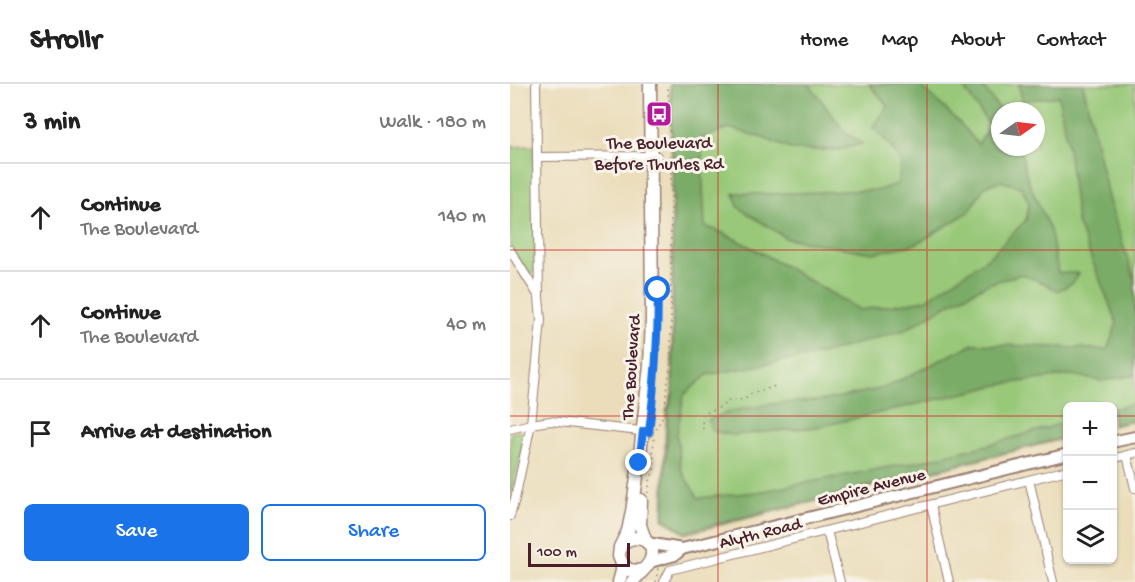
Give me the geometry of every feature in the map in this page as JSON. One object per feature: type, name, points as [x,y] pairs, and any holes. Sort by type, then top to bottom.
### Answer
[{"type":"main road","name":"The Boulevard","points":[[650,84],[653,156]]},
{"type":"main road","name":"The Boulevard","points":[[646,541],[640,525],[640,508],[652,319],[656,84]]},
{"type":"main road","name":"The Boulevard","points":[[623,543],[629,527],[646,432]]},
{"type":"main road","points":[[1117,441],[1135,437]]},
{"type":"main road","name":"Empire Avenue","points":[[646,541],[682,549],[1063,455]]},
{"type":"main road","points":[[620,582],[622,564],[619,551],[626,540],[635,537],[646,541],[652,551],[651,566],[632,582]]},
{"type":"main road","name":"Empire Avenue","points":[[651,566],[675,555],[682,549]]},
{"type":"main road","points":[[622,564],[629,570],[638,571],[651,566]]},
{"type":"street","points":[[510,516],[531,424],[541,320],[536,84]]},
{"type":"street","points":[[538,157],[653,156]]},
{"type":"street","points":[[510,250],[539,297]]},
{"type":"street","points":[[510,429],[550,421],[646,432]]},
{"type":"street","points":[[1131,454],[1135,488]]},
{"type":"street","name":"Alyth Road","points":[[664,582],[670,570],[1063,471]]},
{"type":"street","points":[[1029,480],[1053,582]]},
{"type":"street","points":[[931,505],[949,582]]},
{"type":"street","points":[[827,531],[840,582]]},
{"type":"path","points":[[647,499],[655,465],[654,435],[656,426],[665,412],[671,363],[671,172],[668,84]]},
{"type":"path","points":[[703,429],[703,417],[708,411],[717,410],[729,401],[745,399],[751,394],[776,384]]},
{"type":"path","points":[[651,566],[656,582]]},
{"type":"green space","points":[[670,84],[1135,84],[1135,421],[1117,425],[1117,402],[1063,402],[1063,439],[685,534],[663,519],[666,412],[672,394]]},
{"type":"green space","points":[[671,84],[809,84],[845,132],[862,144],[838,150],[793,150],[729,128],[702,138],[705,226],[760,252],[860,310],[926,300],[989,257],[1026,220],[1029,203],[1021,187],[1000,181],[985,186],[969,212],[916,244],[873,253],[786,238],[738,207],[734,193],[878,190],[898,184],[901,163],[889,144],[873,128],[888,106],[869,84],[919,84],[960,123],[978,144],[990,126],[961,84],[983,84],[994,102],[991,102],[991,156],[1022,156],[1027,178],[1050,230],[1058,273],[1079,273],[1073,283],[1057,291],[1022,274],[988,284],[905,330],[821,354],[707,375],[684,395],[677,434],[681,470],[698,498],[757,492],[921,461],[1063,423],[1063,438],[685,532],[664,518],[668,412],[673,394]]},
{"type":"green space","points":[[1019,84],[1083,84],[1109,201],[1135,281],[1135,375],[1101,381],[1072,375],[1003,384],[818,427],[734,435],[712,431],[708,420],[732,411],[770,404],[826,400],[884,388],[973,344],[1107,350],[1117,323],[1077,222],[1069,156],[1058,96],[1022,101]]},
{"type":"green space","points":[[534,146],[535,271],[531,274],[510,247],[510,147]]},
{"type":"green space","points":[[1135,403],[1135,420],[1117,424],[1117,408]]},
{"type":"green space","points":[[518,431],[525,439],[510,499],[510,433]]},
{"type":"place","name":"The Boulevard Before Thurles Rd","points":[[659,114]]},
{"type":"route","points":[[639,463],[643,431],[649,432],[653,402],[657,354],[658,290]]}]
